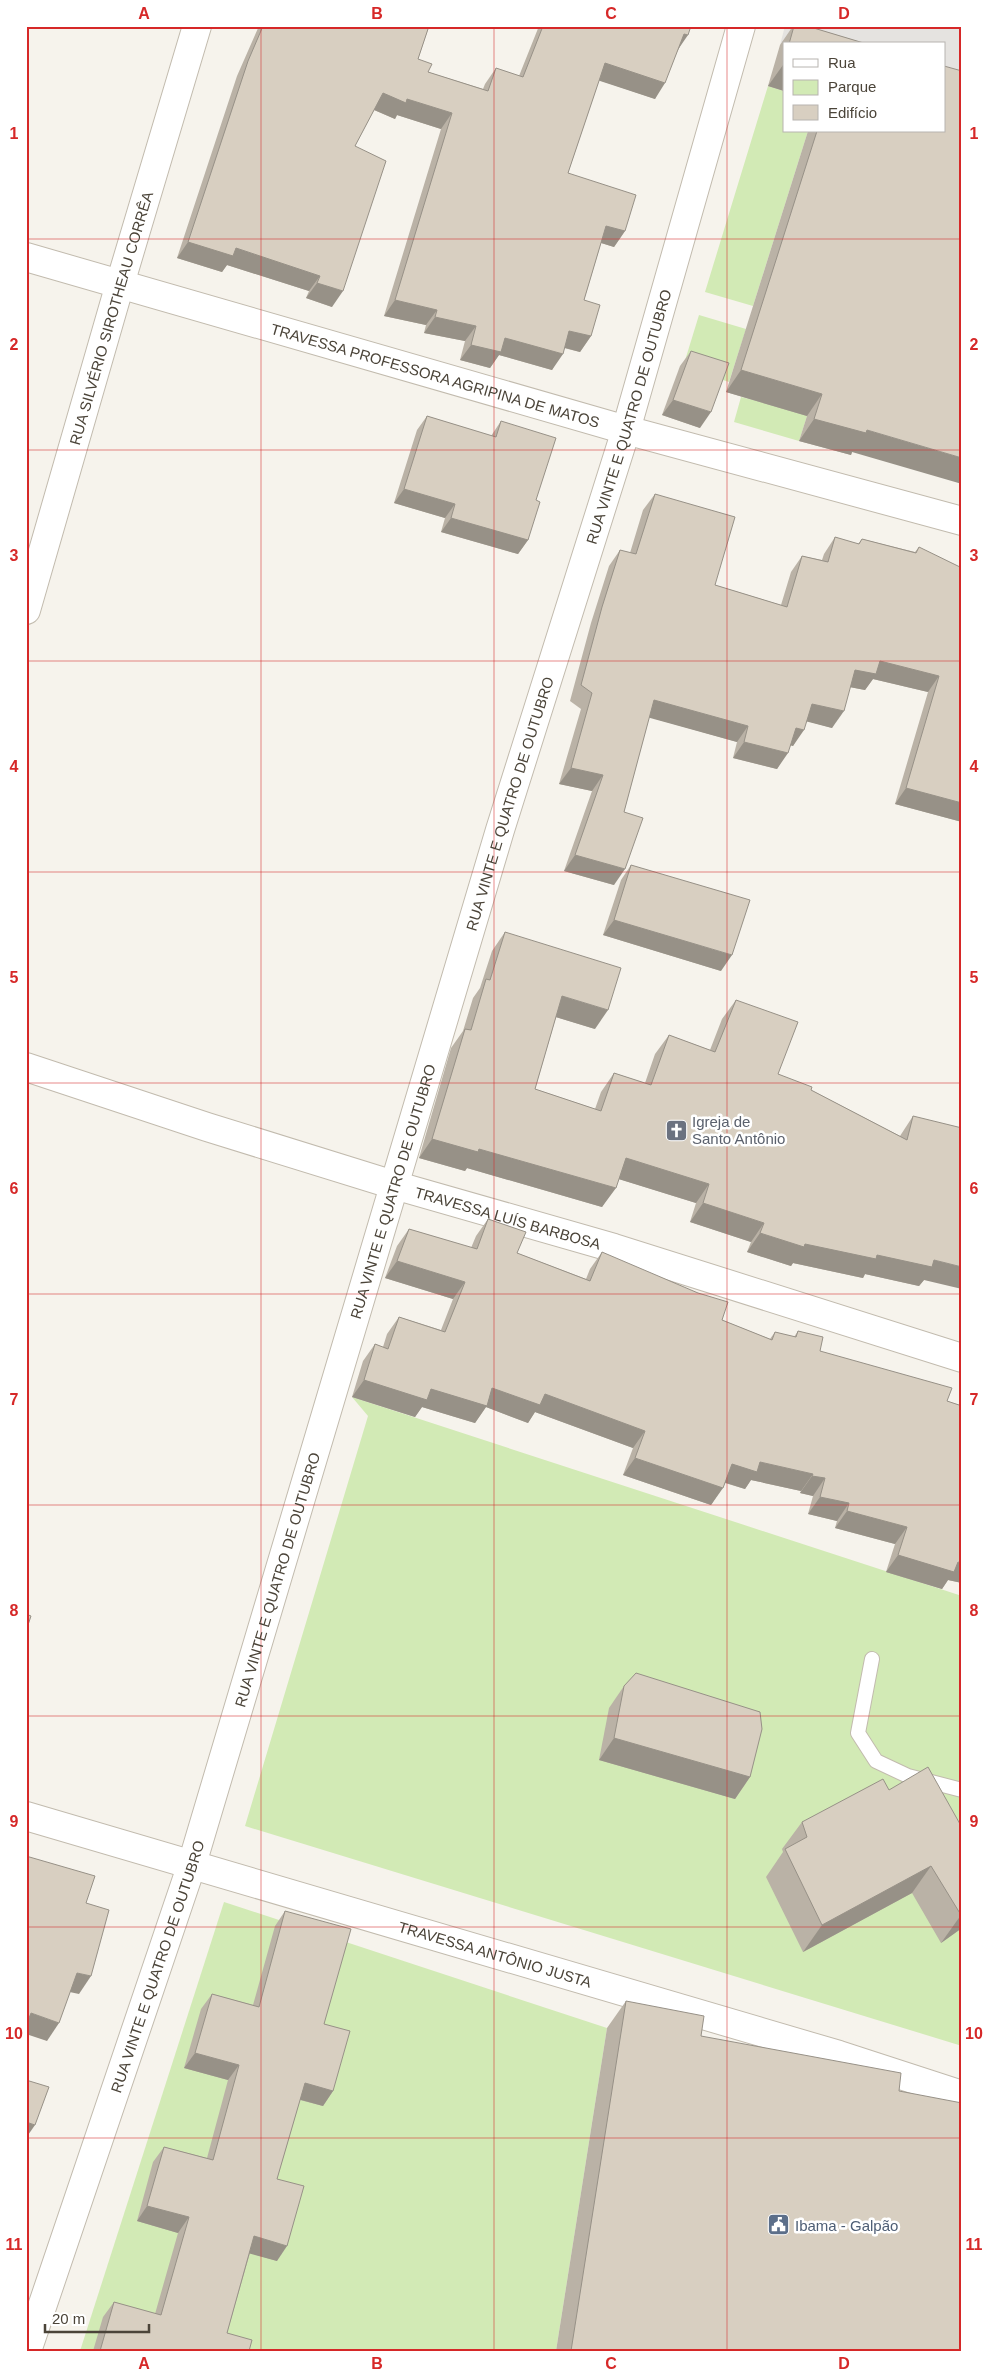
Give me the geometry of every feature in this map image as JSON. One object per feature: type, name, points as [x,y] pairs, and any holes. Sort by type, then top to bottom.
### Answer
[{"type":"street","name":"RUA SILVÉRIO SIROTHEAU CORRÊA","points":[[26,610],[197,26]]},
{"type":"street","name":"RUA VINTE E QUATRO DE OUTUBRO","points":[[27,2351],[192,1864],[500,830],[626,430],[741,26]]},
{"type":"street","name":"TRAVESSA PROFESSORA AGRIPINA DE MATOS","points":[[26,257],[626,430],[962,521]]},
{"type":"street","name":"TRAVESSA LUÍS BARBOSA","points":[[26,1067],[207,1127],[394,1185],[614,1248],[962,1358]]},
{"type":"street","name":"TRAVESSA ANTÔNIO JUSTA","points":[[26,1816],[839,2055],[962,2095]]},
{"type":"lane","points":[[872,1659],[858,1733],[876,1761],[908,1776],[962,1790]]},
{"type":"green space","points":[[768,86],[783,91],[783,132],[808,132],[753,306],[705,292]]},
{"type":"green space","points":[[699,315],[746,329],[729,382],[683,367]]},
{"type":"green space","points":[[827,354],[799,441],[734,422],[741,397],[762,402]]},
{"type":"green space","points":[[352,1397],[962,1596],[962,2046],[245,1826],[368,1416]]},
{"type":"green space","points":[[224,1902],[607,2028],[556,2351],[80,2351]]},
{"type":"shaded area","points":[[785,26],[962,26],[962,143],[946,98],[946,42],[783,42],[783,45],[780,45]]},
{"type":"building","points":[[263,26],[429,26],[418,59],[432,64],[428,72],[488,91],[496,68],[523,77],[543,26],[691,26],[688,35],[684,34],[665,83],[605,63],[568,173],[636,195],[625,231],[606,226],[584,300],[600,305],[591,336],[569,331],[563,354],[505,338],[501,352],[471,345],[476,326],[435,317],[437,310],[395,300],[452,113],[407,99],[406,103],[383,93],[355,146],[386,161],[343,291],[317,283],[320,276],[236,248],[233,256],[188,242],[248,61]]},
{"type":"building","points":[[794,26],[807,26],[860,42],[790,42]]},
{"type":"building","points":[[946,67],[962,71],[962,458],[867,430],[866,433],[814,419],[822,394],[741,370],[817,132],[946,132]]},
{"type":"building","points":[[691,351],[729,363],[711,412],[673,400]]},
{"type":"building","points":[[427,416],[496,437],[501,421],[556,438],[536,500],[540,502],[528,540],[451,518],[455,504],[404,489]]},
{"type":"building","points":[[655,494],[735,517],[715,585],[787,607],[802,556],[828,562],[835,537],[859,544],[862,539],[916,553],[919,547],[962,568],[962,803],[906,788],[939,676],[880,661],[876,674],[855,670],[844,711],[812,704],[804,730],[796,728],[788,753],[744,742],[748,726],[654,700],[624,812],[643,818],[625,869],[575,855],[603,775],[571,768],[592,693],[581,685],[620,550],[636,554]]},
{"type":"building","points":[[631,865],[750,900],[732,955],[614,920]]},
{"type":"building","points":[[505,932],[621,968],[608,1010],[562,996],[535,1089],[601,1111],[614,1073],[651,1085],[669,1035],[715,1052],[736,1000],[798,1022],[778,1074],[812,1087],[811,1090],[907,1140],[913,1116],[962,1128],[962,1267],[934,1260],[932,1267],[877,1255],[876,1259],[805,1244],[804,1247],[760,1233],[764,1223],[703,1203],[709,1184],[626,1158],[616,1188],[479,1149],[478,1152],[432,1139],[465,1029],[471,1030],[486,979],[490,980]]},
{"type":"building","points":[[488,1219],[526,1232],[517,1253],[590,1281],[602,1252],[698,1293],[728,1302],[722,1320],[772,1340],[775,1332],[796,1337],[798,1331],[823,1337],[820,1351],[952,1388],[947,1401],[962,1406],[962,1563],[958,1562],[954,1572],[898,1555],[907,1527],[847,1511],[849,1503],[820,1497],[825,1478],[812,1476],[813,1474],[760,1462],[757,1472],[732,1464],[723,1488],[635,1458],[645,1431],[545,1394],[540,1405],[492,1388],[487,1406],[431,1389],[427,1400],[364,1380],[375,1344],[388,1349],[399,1317],[445,1332],[465,1282],[397,1261],[409,1229],[477,1249]]},
{"type":"building","points":[[26,1614],[31,1616],[26,1631]]},
{"type":"building","points":[[636,1673],[760,1712],[762,1729],[750,1777],[614,1738],[624,1686]]},
{"type":"building","points":[[928,1767],[960,1824],[962,1823],[962,1914],[931,1866],[822,1925],[785,1849],[807,1837],[802,1822],[883,1779],[889,1790]]},
{"type":"building","points":[[26,1856],[95,1876],[86,1903],[109,1910],[91,1976],[77,1973],[59,2023],[31,2013],[26,2026]]},
{"type":"building","points":[[285,1911],[351,1929],[324,2024],[350,2031],[333,2091],[305,2083],[277,2179],[304,2186],[287,2246],[254,2236],[227,2333],[252,2340],[249,2351],[100,2351],[114,2302],[161,2315],[189,2217],[147,2206],[164,2147],[213,2160],[239,2065],[195,2053],[212,1994],[259,2007]]},
{"type":"building","points":[[626,2001],[704,2016],[701,2036],[901,2073],[899,2091],[962,2103],[962,2351],[571,2351]]},
{"type":"building","points":[[26,2080],[49,2087],[35,2125],[26,2122]]},
{"type":"place","name":"Igreja de Santo Antônio","points":[[676,1130]]},
{"type":"place","name":"Ibama - Galpão","points":[[779,2225]]}]
